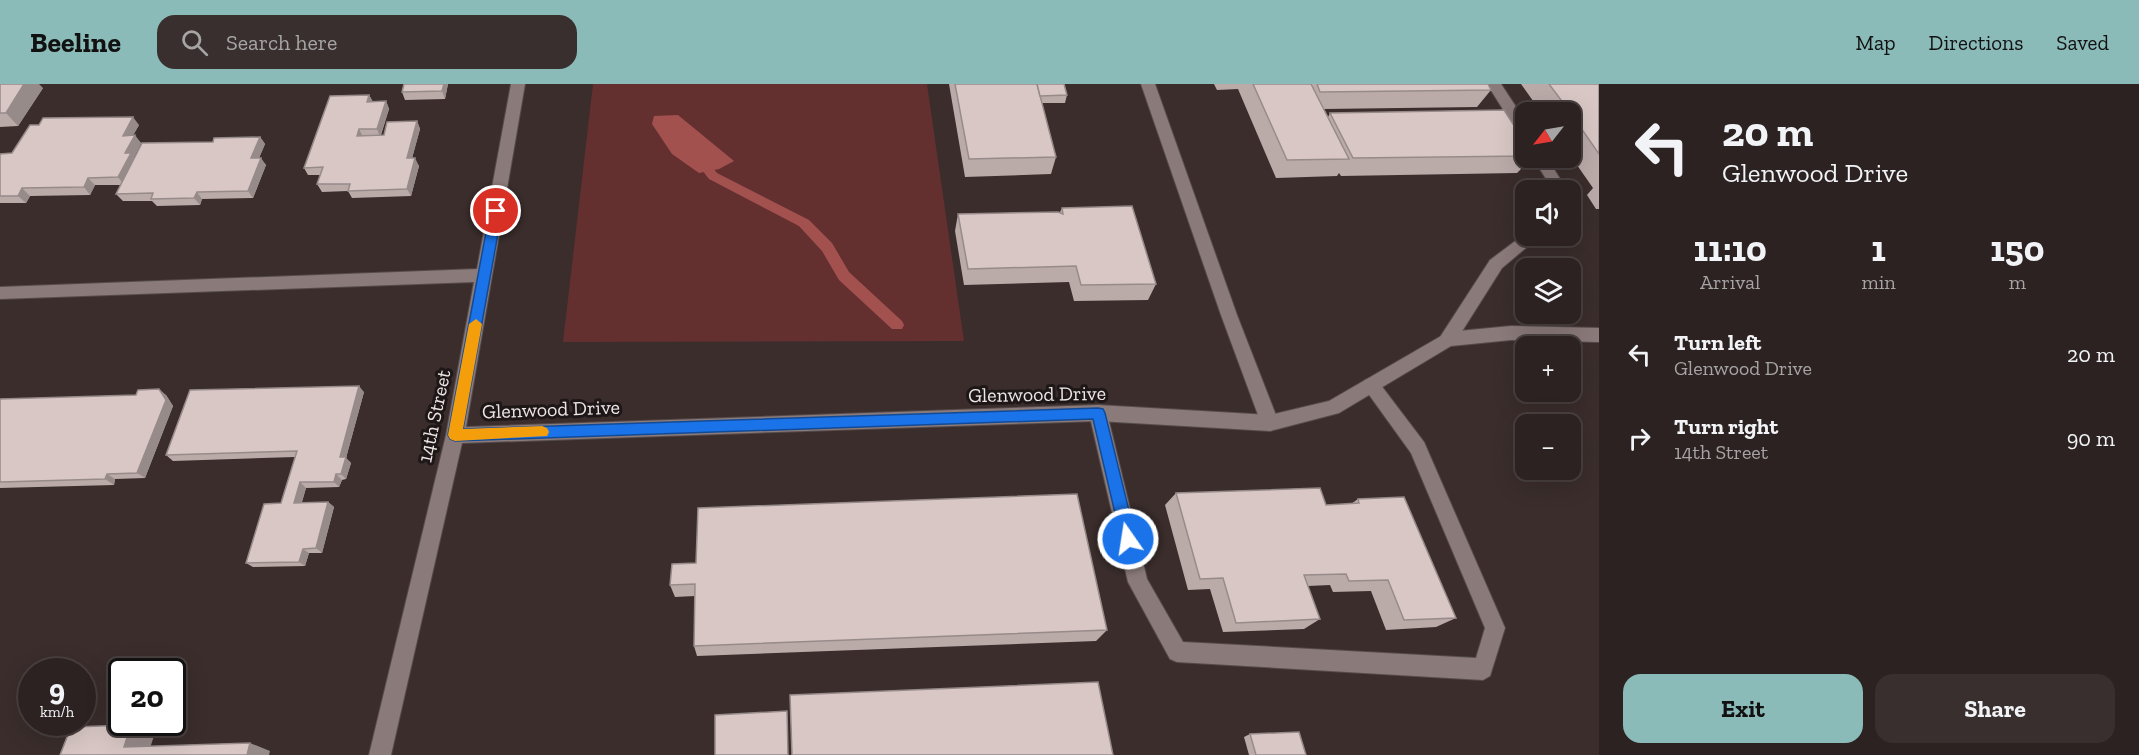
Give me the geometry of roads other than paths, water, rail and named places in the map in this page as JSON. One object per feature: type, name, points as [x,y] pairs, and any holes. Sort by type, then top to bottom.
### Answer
[{"type":"street","name":"14th Street","points":[[380,755],[455,435],[518,84]]},
{"type":"street","points":[[1148,84],[1229,315],[1270,423]]},
{"type":"street","points":[[1494,84],[1515,117]]},
{"type":"street","points":[[1448,339],[1496,264],[1519,246]]},
{"type":"street","points":[[0,293],[485,275]]},
{"type":"street","name":"Glenwood Drive","points":[[455,435],[1098,413],[1270,423],[1333,408],[1448,339],[1511,333],[1599,335]]},
{"type":"street","points":[[1098,413],[1138,582],[1177,652],[1483,669],[1495,627],[1418,448],[1371,385]]},
{"type":"waterway","points":[[697,156],[713,176],[804,223],[827,247],[844,276],[897,325]]}]
